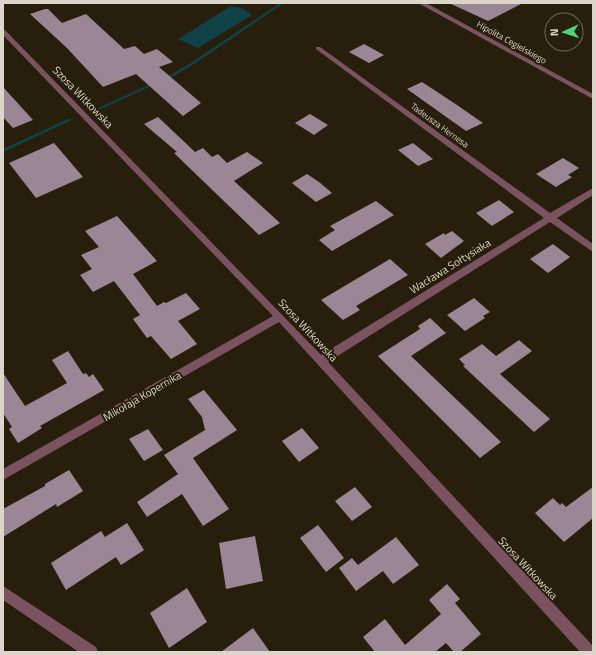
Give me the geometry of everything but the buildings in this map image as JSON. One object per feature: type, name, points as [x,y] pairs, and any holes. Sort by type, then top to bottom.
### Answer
[{"type":"street","name":"Hipolita Cegielskiego","points":[[421,3],[593,97]]},
{"type":"street","name":"Szosa Witkowska","points":[[3,31],[280,317],[589,652]]},
{"type":"street","name":"Tadeusza Hernesa","points":[[318,48],[593,249]]},
{"type":"street","name":"Wacława Sołtysiaka","points":[[320,361],[593,191]]},
{"type":"street","name":"Mikołaja Kopernika","points":[[3,475],[280,317]]},
{"type":"street","points":[[3,592],[91,652]]},
{"type":"water","points":[[231,6],[242,8],[252,15],[198,48],[178,39]]},
{"type":"waterway","points":[[164,80],[193,63],[282,3]]},
{"type":"waterway","points":[[98,109],[156,83]]},
{"type":"waterway","points":[[3,151],[70,120]]}]
